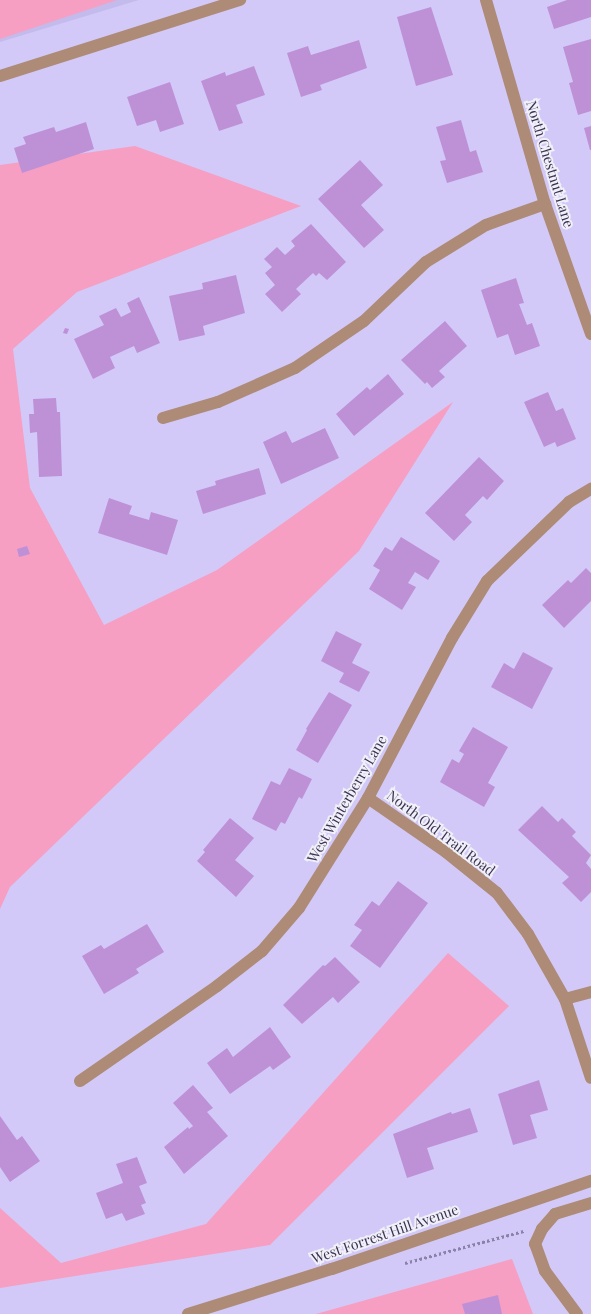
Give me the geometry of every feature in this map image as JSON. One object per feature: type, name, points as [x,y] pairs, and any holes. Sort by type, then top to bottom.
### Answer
[{"type":"street","points":[[0,76],[240,0]]},
{"type":"street","name":"North Chestnut Lane","points":[[486,0],[545,204],[591,334]]},
{"type":"street","points":[[163,418],[218,402],[295,368],[364,321],[426,262],[486,224],[545,204]]},
{"type":"street","name":"West Winterberry Lane","points":[[80,1081],[217,986],[262,951],[299,908],[368,798],[452,638],[487,581],[569,502],[591,490]]},
{"type":"street","name":"North Old Trail Road","points":[[368,798],[446,852],[497,893],[528,934],[565,999],[591,1078]]},
{"type":"street","points":[[565,999],[591,992]]},
{"type":"street","name":"West Forrest Hill Avenue","points":[[188,1314],[332,1269],[591,1180]]},
{"type":"street","points":[[577,1314],[545,1271],[534,1244],[542,1229],[555,1214],[591,1202]]},
{"type":"shaded area","points":[[0,0],[139,0],[0,42]]},
{"type":"shaded area","points":[[0,0],[117,0],[0,39]]},
{"type":"shaded area","points":[[135,146],[301,206],[77,292],[13,349],[30,488],[104,625],[217,570],[453,402],[359,551],[10,887],[0,909],[0,165]]},
{"type":"shaded area","points":[[448,953],[509,1006],[270,1245],[0,1288],[0,1208],[61,1263],[206,1224]]},
{"type":"shaded area","points":[[512,1259],[533,1314],[316,1314]]},
{"type":"building","points":[[567,0],[591,0],[591,17],[554,29],[547,7]]},
{"type":"building","points":[[431,7],[453,75],[416,86],[397,17]]},
{"type":"building","points":[[591,39],[591,111],[578,115],[569,83],[573,82],[563,47]]},
{"type":"building","points":[[359,40],[367,68],[320,85],[322,90],[301,97],[287,53],[308,46],[311,55]]},
{"type":"building","points":[[254,66],[265,95],[236,105],[243,123],[219,131],[201,81],[225,72],[226,76]]},
{"type":"building","points":[[170,82],[184,124],[160,132],[156,120],[137,126],[127,97]]},
{"type":"building","points":[[461,120],[470,152],[476,150],[483,172],[447,183],[440,161],[446,160],[436,127]]},
{"type":"building","points":[[86,122],[94,149],[22,173],[14,148],[26,144],[23,137],[54,127],[56,132]]},
{"type":"building","points":[[591,126],[591,150],[590,150],[584,128]]},
{"type":"building","points":[[360,160],[383,185],[361,205],[384,230],[364,248],[318,199]]},
{"type":"building","points":[[311,224],[346,262],[327,280],[319,273],[316,276],[313,273],[296,289],[301,294],[282,312],[265,294],[275,285],[265,273],[272,267],[264,259],[277,247],[285,255],[295,246],[291,241]]},
{"type":"building","points":[[236,275],[245,313],[203,326],[205,335],[179,341],[169,296],[203,289],[202,283]]},
{"type":"building","points":[[516,278],[524,303],[519,304],[527,325],[532,323],[540,346],[515,355],[508,334],[497,338],[481,290]]},
{"type":"building","points":[[139,297],[160,343],[137,353],[134,346],[110,357],[115,368],[93,379],[74,339],[104,325],[99,316],[116,308],[121,317],[131,312],[127,303]]},
{"type":"building","points":[[445,321],[467,346],[439,371],[445,377],[432,388],[427,382],[425,384],[401,360]]},
{"type":"building","points":[[65,328],[69,329],[67,334],[63,333]]},
{"type":"building","points":[[388,374],[404,394],[354,436],[336,414],[367,387],[370,390]]},
{"type":"building","points":[[548,392],[556,411],[563,408],[576,439],[557,447],[555,442],[544,447],[524,402]]},
{"type":"building","points":[[56,398],[57,412],[60,412],[62,476],[39,477],[37,432],[30,433],[29,414],[34,414],[33,399]]},
{"type":"building","points":[[325,428],[339,458],[281,484],[263,442],[286,431],[292,443]]},
{"type":"building","points":[[479,457],[504,481],[487,500],[483,496],[465,515],[472,522],[454,541],[425,513]]},
{"type":"building","points":[[259,468],[266,494],[203,514],[196,491],[216,485],[215,481]]},
{"type":"building","points":[[109,498],[132,506],[129,514],[149,520],[151,512],[178,520],[167,555],[98,533]]},
{"type":"building","points":[[401,537],[440,561],[428,580],[415,572],[408,583],[416,587],[402,610],[369,589],[380,570],[373,566],[385,547],[392,551]]},
{"type":"building","points":[[27,546],[30,554],[19,557],[17,549]]},
{"type":"building","points":[[586,568],[591,573],[591,601],[564,628],[542,605],[568,580],[571,583]]},
{"type":"building","points":[[336,631],[362,644],[352,663],[370,672],[359,692],[339,682],[344,673],[321,661]]},
{"type":"building","points":[[523,652],[553,668],[532,709],[491,687],[504,663],[514,669]]},
{"type":"building","points":[[329,692],[352,705],[318,763],[296,750],[306,729]]},
{"type":"building","points":[[473,727],[508,747],[488,783],[495,787],[484,807],[440,782],[452,759],[459,763],[464,754],[459,751]]},
{"type":"building","points":[[289,768],[312,779],[302,799],[299,797],[285,824],[281,822],[276,831],[252,819],[271,781],[280,785]]},
{"type":"building","points":[[542,806],[558,822],[562,818],[576,832],[572,836],[591,855],[586,863],[591,869],[591,892],[581,902],[562,883],[569,877],[518,830]]},
{"type":"building","points":[[230,818],[254,838],[235,860],[254,876],[236,897],[197,861],[205,852],[203,850]]},
{"type":"building","points":[[398,881],[428,903],[380,968],[350,946],[362,930],[354,925],[372,901],[379,906]]},
{"type":"building","points":[[147,924],[164,952],[136,969],[139,973],[104,994],[82,956],[101,945],[104,949]]},
{"type":"building","points":[[335,957],[360,982],[338,1003],[333,997],[302,1024],[283,1005],[323,965],[325,966]]},
{"type":"building","points":[[270,1027],[291,1057],[273,1070],[270,1066],[230,1094],[207,1063],[227,1048],[233,1057]]},
{"type":"building","points":[[539,1080],[548,1110],[530,1115],[537,1138],[513,1145],[498,1094]]},
{"type":"building","points":[[193,1085],[213,1108],[207,1112],[228,1136],[184,1174],[164,1147],[188,1127],[189,1129],[193,1126],[173,1103]]},
{"type":"building","points":[[470,1108],[478,1132],[427,1148],[434,1169],[407,1178],[393,1134],[451,1112],[452,1114]]},
{"type":"building","points":[[0,1116],[17,1140],[22,1136],[40,1161],[10,1182],[0,1167]]},
{"type":"building","points":[[137,1157],[147,1183],[139,1186],[146,1203],[141,1205],[145,1214],[126,1221],[122,1213],[106,1219],[96,1193],[123,1183],[116,1164]]},
{"type":"building","points":[[498,1295],[502,1314],[465,1314],[462,1304]]}]
